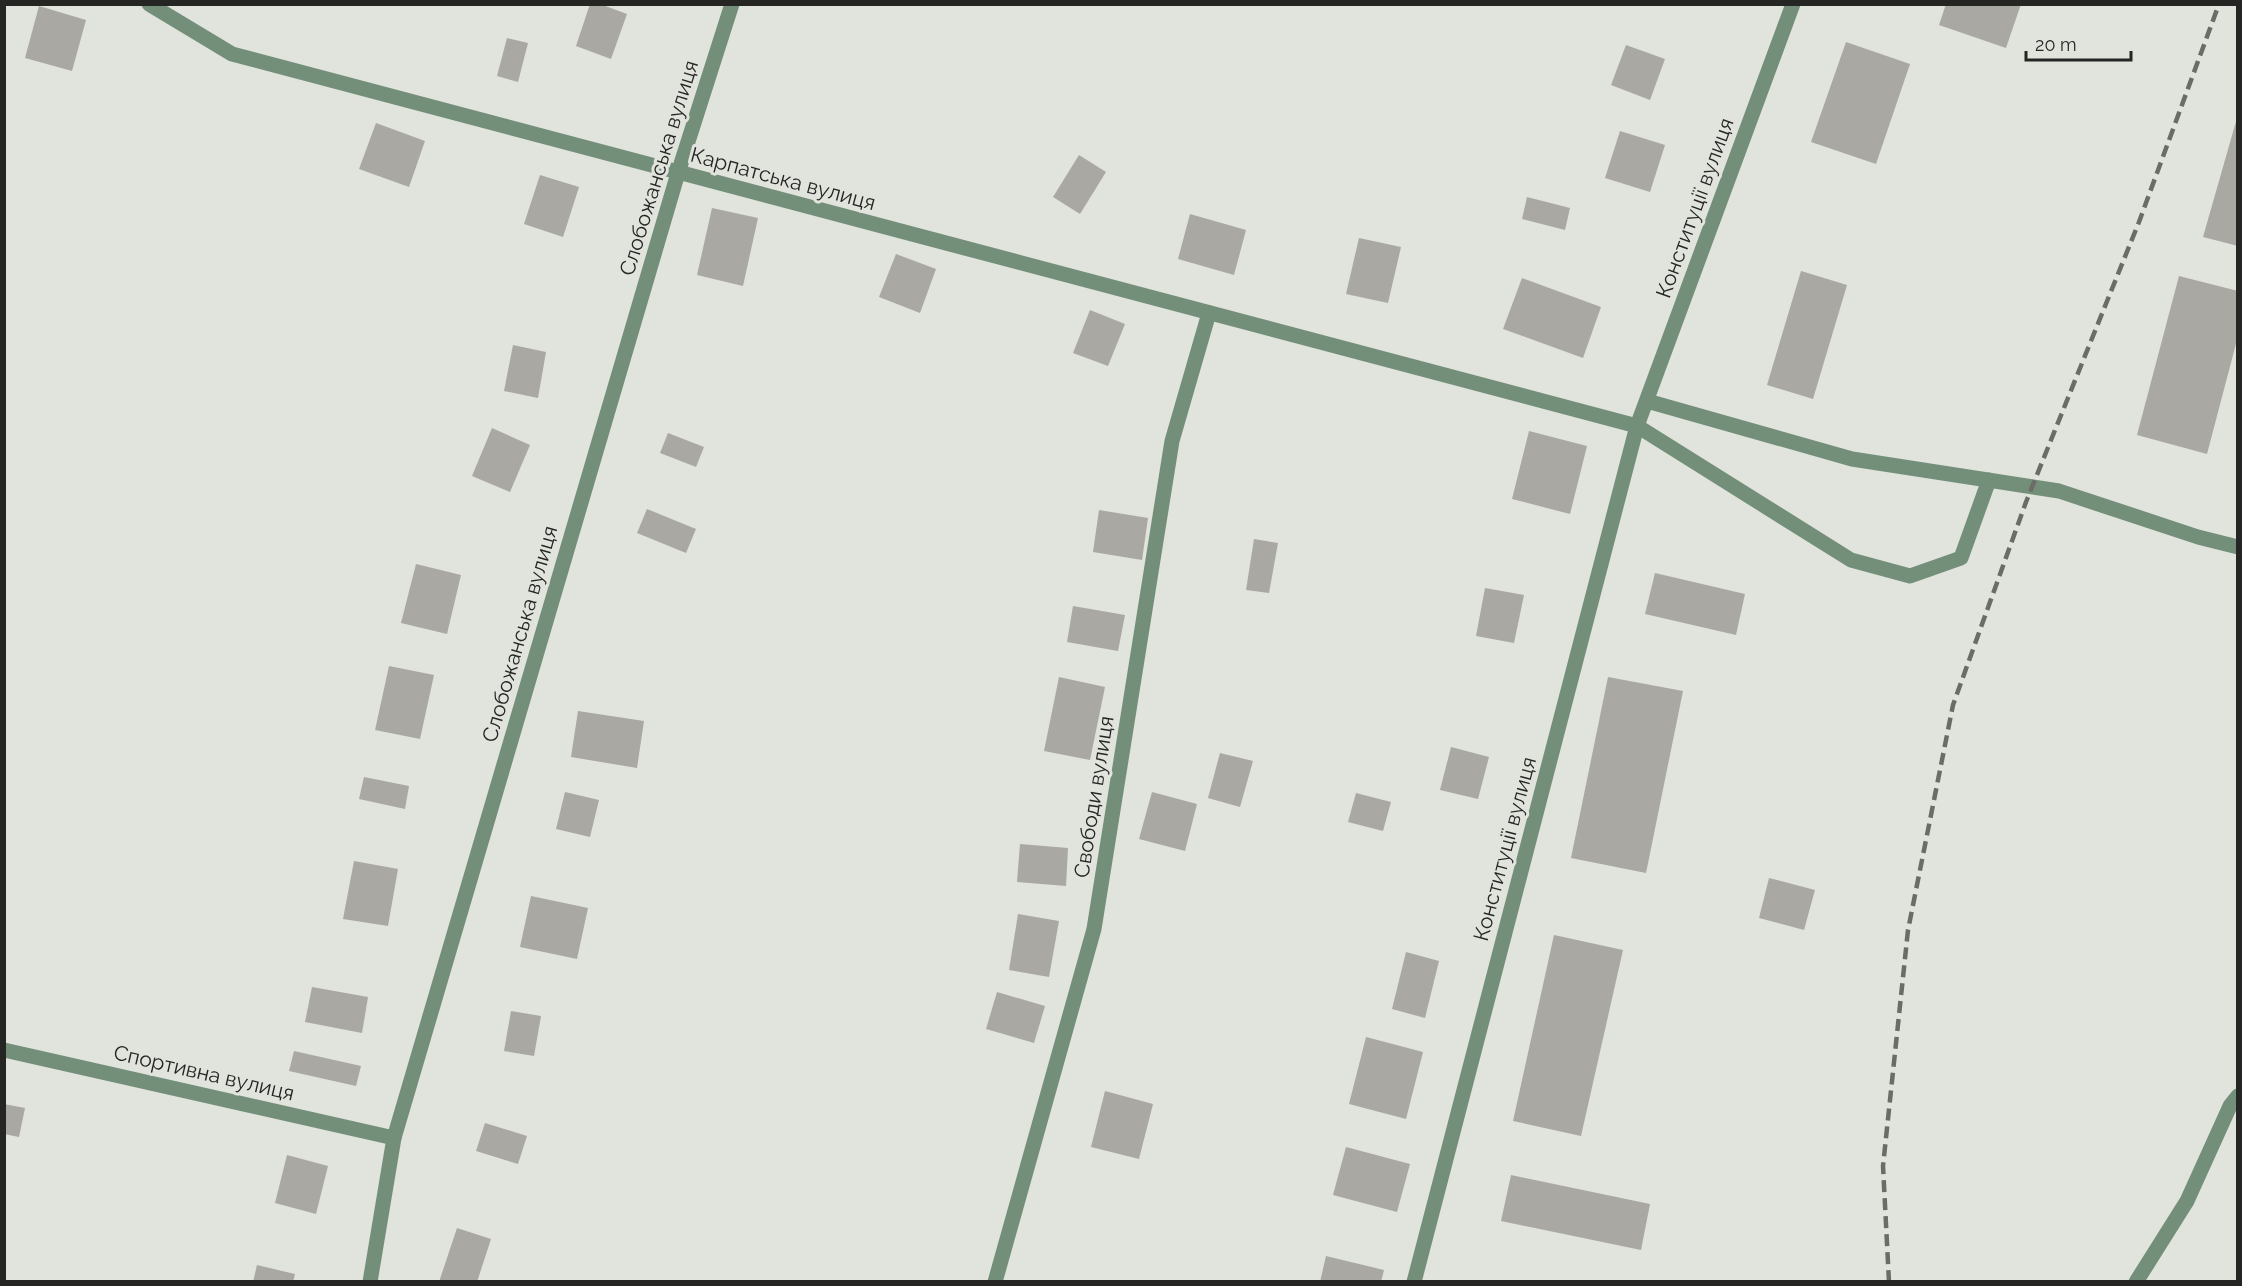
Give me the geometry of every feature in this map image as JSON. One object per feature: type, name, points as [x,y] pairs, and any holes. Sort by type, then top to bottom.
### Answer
[{"type":"street","name":"Карпатська вулиця","points":[[149,4],[232,54],[1209,313]]},
{"type":"street","name":"Слобожанська вулиця","points":[[370,1281],[394,1138],[678,173],[732,4]]},
{"type":"street","name":"Конституції вулиця","points":[[1414,1281],[1637,426],[1793,4]]},
{"type":"street","points":[[1209,313],[1637,426],[1851,560],[1910,576],[1960,558],[1989,480]]},
{"type":"street","name":"Свободи вулиця","points":[[995,1281],[1094,929],[1172,441],[1209,313]]},
{"type":"street","points":[[1647,400],[1852,459],[2060,491],[2198,537],[2238,547]]},
{"type":"street","name":"Спортивна вулиця","points":[[4,1050],[394,1138]]},
{"type":"street","points":[[2136,1281],[2187,1201],[2230,1106],[2238,1096]]},
{"type":"building","points":[[590,4],[600,4],[627,14],[611,59],[576,46]]},
{"type":"building","points":[[1946,4],[2021,4],[2006,48],[1939,25]]},
{"type":"building","points":[[39,6],[86,20],[72,71],[25,58]]},
{"type":"building","points":[[507,38],[528,43],[518,82],[497,76]]},
{"type":"building","points":[[1846,42],[1910,64],[1876,164],[1811,142]]},
{"type":"building","points":[[1626,45],[1665,59],[1650,100],[1611,85]]},
{"type":"building","points":[[2238,118],[2238,246],[2203,237]]},
{"type":"building","points":[[376,123],[425,141],[409,187],[359,169]]},
{"type":"building","points":[[1620,131],[1665,145],[1650,192],[1605,178]]},
{"type":"building","points":[[1079,155],[1106,172],[1080,214],[1053,197]]},
{"type":"building","points":[[540,175],[579,187],[563,237],[524,224]]},
{"type":"building","points":[[1527,197],[1570,208],[1565,230],[1522,219]]},
{"type":"building","points":[[712,208],[758,218],[743,286],[697,275]]},
{"type":"building","points":[[1190,214],[1246,230],[1234,275],[1178,259]]},
{"type":"building","points":[[1359,238],[1401,247],[1388,303],[1346,294]]},
{"type":"building","points":[[896,254],[936,269],[920,313],[879,297]]},
{"type":"building","points":[[1801,271],[1847,285],[1813,399],[1767,385]]},
{"type":"building","points":[[2179,276],[2238,291],[2238,336],[2207,454],[2137,435]]},
{"type":"building","points":[[1522,278],[1601,307],[1583,358],[1503,329]]},
{"type":"building","points":[[1090,310],[1125,324],[1108,366],[1073,353]]},
{"type":"building","points":[[513,345],[546,352],[538,398],[504,391]]},
{"type":"building","points":[[492,428],[530,445],[510,492],[472,476]]},
{"type":"building","points":[[1529,431],[1587,446],[1570,514],[1512,499]]},
{"type":"building","points":[[668,433],[704,447],[696,467],[660,453]]},
{"type":"building","points":[[647,509],[696,529],[686,553],[637,533]]},
{"type":"building","points":[[1099,510],[1148,518],[1142,560],[1093,552]]},
{"type":"building","points":[[1254,539],[1278,543],[1269,593],[1246,590]]},
{"type":"building","points":[[416,564],[461,575],[447,634],[401,623]]},
{"type":"building","points":[[1655,573],[1745,594],[1736,635],[1645,614]]},
{"type":"building","points":[[1485,588],[1524,595],[1514,643],[1476,636]]},
{"type":"building","points":[[1073,606],[1125,615],[1118,651],[1067,642]]},
{"type":"building","points":[[389,666],[434,675],[420,739],[375,730]]},
{"type":"building","points":[[1059,677],[1105,687],[1090,760],[1044,751]]},
{"type":"building","points":[[1608,677],[1683,691],[1646,873],[1571,858]]},
{"type":"building","points":[[578,711],[644,721],[637,768],[571,757]]},
{"type":"building","points":[[1451,747],[1489,757],[1478,799],[1440,790]]},
{"type":"building","points":[[1220,753],[1253,761],[1240,807],[1208,798]]},
{"type":"building","points":[[364,777],[409,786],[405,809],[359,799]]},
{"type":"building","points":[[565,792],[599,800],[590,837],[556,829]]},
{"type":"building","points":[[1152,792],[1197,804],[1185,851],[1139,839]]},
{"type":"building","points":[[1356,793],[1391,802],[1383,831],[1348,822]]},
{"type":"building","points":[[1020,844],[1068,848],[1066,886],[1017,882]]},
{"type":"building","points":[[354,861],[398,869],[388,926],[343,919]]},
{"type":"building","points":[[1769,878],[1815,890],[1804,930],[1759,918]]},
{"type":"building","points":[[531,896],[588,908],[577,959],[520,947]]},
{"type":"building","points":[[1018,914],[1059,921],[1049,977],[1009,970]]},
{"type":"building","points":[[1554,935],[1623,950],[1581,1136],[1513,1121]]},
{"type":"building","points":[[1406,952],[1439,961],[1425,1018],[1392,1009]]},
{"type":"building","points":[[312,987],[368,997],[362,1033],[305,1022]]},
{"type":"building","points":[[997,992],[1045,1006],[1034,1043],[986,1029]]},
{"type":"building","points":[[511,1011],[541,1016],[534,1056],[504,1051]]},
{"type":"building","points":[[1366,1037],[1423,1052],[1406,1119],[1349,1104]]},
{"type":"building","points":[[294,1051],[361,1066],[356,1086],[289,1071]]},
{"type":"building","points":[[1105,1091],[1153,1104],[1139,1159],[1091,1147]]},
{"type":"building","points":[[4,1104],[25,1108],[19,1137],[4,1134]]},
{"type":"building","points":[[485,1123],[527,1136],[518,1164],[476,1151]]},
{"type":"building","points":[[1346,1147],[1410,1164],[1397,1212],[1333,1195]]},
{"type":"building","points":[[287,1155],[328,1166],[316,1214],[275,1203]]},
{"type":"building","points":[[1511,1175],[1650,1204],[1641,1250],[1501,1221]]},
{"type":"building","points":[[457,1228],[491,1239],[477,1282],[439,1282]]},
{"type":"building","points":[[1326,1256],[1384,1270],[1381,1282],[1320,1282]]},
{"type":"building","points":[[257,1265],[295,1274],[293,1282],[253,1282]]},
{"type":"railway","points":[[1889,1282],[1883,1166],[1908,930],[1953,705],[2026,502],[2139,222],[2219,4]]}]
